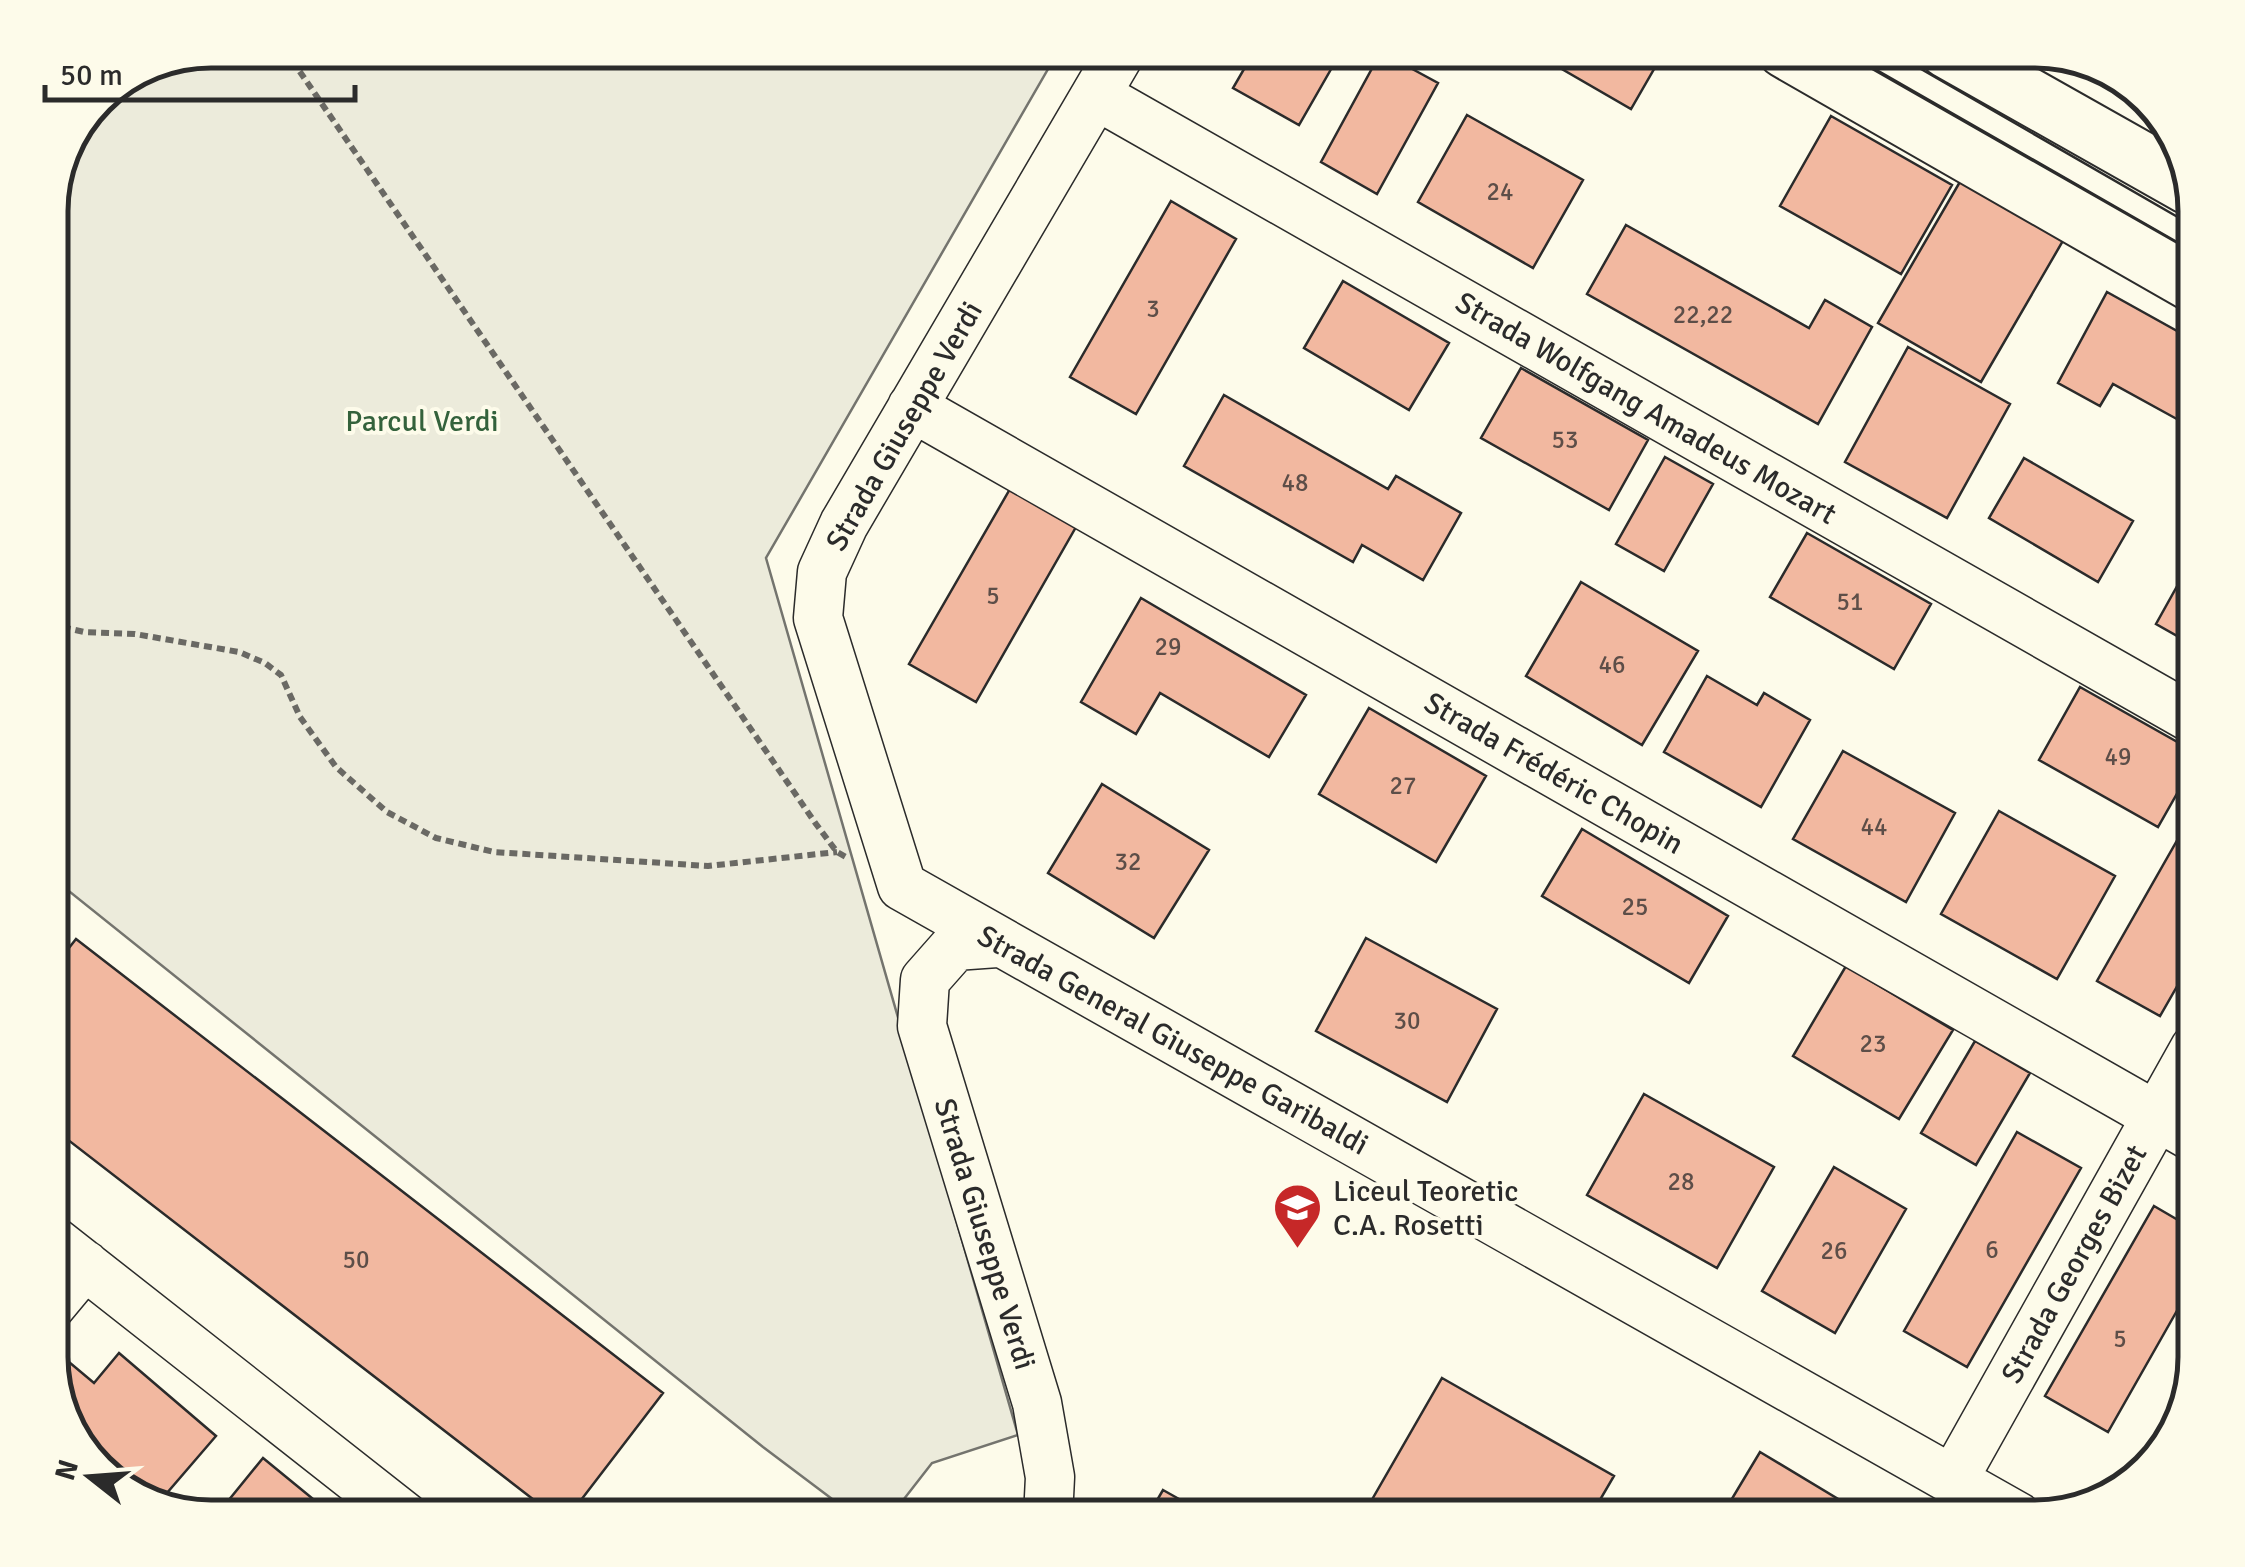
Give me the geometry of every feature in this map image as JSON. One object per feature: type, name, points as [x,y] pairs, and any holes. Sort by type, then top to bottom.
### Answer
[{"type":"main road","points":[[1816,68],[2178,275]]},
{"type":"main road","points":[[1978,68],[2174,178]]},
{"type":"street","name":"Strada Giuseppe Verdi","points":[[902,886],[818,618],[822,572],[844,524],[1112,68]]},
{"type":"street","name":"Strada Wolfgang Amadeus Mozart","points":[[1096,95],[2178,710]]},
{"type":"street","name":"Strada Frédéric Chopin","points":[[912,408],[2176,1128]]},
{"type":"street","name":"Strada General Giuseppe Garibaldi","points":[[902,886],[1988,1500]]},
{"type":"street","name":"Strada Giuseppe Verdi","points":[[997,943],[955,946],[925,980],[922,1026],[1037,1403],[1050,1478],[1049,1500]]},
{"type":"street","name":"Strada Georges Bizet","points":[[1953,1480],[2176,1128]]},
{"type":"street","points":[[68,1251],[375,1500]]},
{"type":"path","points":[[68,628],[135,634],[239,652],[265,663],[281,675],[300,717],[336,767],[387,812],[436,838],[494,852],[708,866],[837,852],[296,68]]},
{"type":"green space","name":"Parcul Verdi","points":[[211,68],[1049,68],[766,558],[1018,1435],[932,1463],[903,1500],[833,1500],[68,890],[68,201],[78,156],[92,131],[109,109],[156,78],[183,70]]},
{"type":"building","points":[[1245,68],[1332,68],[1299,125],[1233,88]]},
{"type":"building","points":[[1372,68],[1410,68],[1438,83],[1377,194],[1321,162]]},
{"type":"building","points":[[1560,68],[1655,68],[1631,109]]},
{"type":"building","points":[[1467,115],[1583,180],[1533,268],[1418,202]]},
{"type":"building","points":[[1831,116],[1952,185],[1901,274],[1780,206]]},
{"type":"building","points":[[1961,180],[2064,239],[1981,382],[1878,323]]},
{"type":"building","points":[[1171,201],[1236,239],[1136,414],[1070,377]]},
{"type":"building","points":[[1626,225],[1809,328],[1825,300],[1872,327],[1818,424],[1587,294]]},
{"type":"building","points":[[1343,281],[1449,343],[1409,410],[1304,348]]},
{"type":"building","points":[[2107,292],[2178,332],[2178,420],[2113,384],[2100,406],[2058,383]]},
{"type":"building","points":[[1908,347],[2010,404],[1947,518],[1845,462]]},
{"type":"building","points":[[1521,368],[1648,440],[1609,510],[1481,438]]},
{"type":"building","points":[[1224,395],[1388,489],[1396,476],[1461,513],[1423,580],[1362,545],[1353,562],[1184,466]]},
{"type":"building","points":[[1665,457],[1713,484],[1664,571],[1616,544]]},
{"type":"building","points":[[2024,458],[2133,521],[2098,582],[1989,518]]},
{"type":"building","points":[[1010,489],[1076,527],[976,702],[909,664]]},
{"type":"building","points":[[1807,533],[1931,604],[1894,669],[1770,597]]},
{"type":"building","points":[[1581,582],[1698,651],[1642,745],[1526,676]]},
{"type":"building","points":[[2178,585],[2178,636],[2156,624]]},
{"type":"building","points":[[1141,598],[1306,695],[1269,757],[1160,693],[1136,734],[1081,702]]},
{"type":"building","points":[[1707,676],[1757,705],[1764,693],[1810,720],[1761,807],[1664,752]]},
{"type":"building","points":[[2080,687],[2178,742],[2178,792],[2158,827],[2039,760]]},
{"type":"building","points":[[1369,708],[1486,776],[1436,862],[1319,794]]},
{"type":"building","points":[[1843,751],[1955,813],[1906,902],[1793,839]]},
{"type":"building","points":[[1102,784],[1209,850],[1154,938],[1048,873]]},
{"type":"building","points":[[1999,811],[2115,876],[2057,979],[1941,914]]},
{"type":"building","points":[[1582,829],[1728,916],[1689,983],[1542,896]]},
{"type":"building","points":[[2178,839],[2178,985],[2160,1016],[2097,981]]},
{"type":"building","points":[[1366,938],[1497,1009],[1447,1102],[1316,1031]]},
{"type":"building","points":[[76,939],[663,1393],[581,1500],[534,1500],[68,1140],[68,949]]},
{"type":"building","points":[[1846,966],[1953,1030],[1899,1119],[1793,1056]]},
{"type":"building","points":[[1975,1041],[2030,1073],[1976,1165],[1921,1133]]},
{"type":"building","points":[[1644,1094],[1774,1167],[1717,1268],[1587,1195]]},
{"type":"building","points":[[2017,1132],[2081,1168],[1967,1367],[1904,1331]]},
{"type":"building","points":[[1834,1167],[1906,1209],[1835,1333],[1762,1291]]},
{"type":"building","points":[[2154,1206],[2178,1220],[2178,1309],[2108,1432],[2045,1396]]},
{"type":"building","points":[[119,1353],[216,1436],[167,1493],[147,1485],[140,1481],[140,1427],[87,1427],[70,1384],[69,1362],[94,1383]]},
{"type":"building","points":[[1442,1378],[1614,1476],[1600,1500],[1372,1500]]},
{"type":"building","points":[[1760,1452],[1840,1500],[1731,1500]]},
{"type":"building","points":[[263,1458],[314,1500],[229,1500]]},
{"type":"building","points":[[1163,1490],[1181,1500],[1157,1500]]},
{"type":"tram line","points":[[1871,68],[2178,243]]},
{"type":"tram line","points":[[1919,68],[2178,217]]},
{"type":"place","name":"Liceul Teoretic C.A. Rosetti","points":[[1298,1250]]}]
